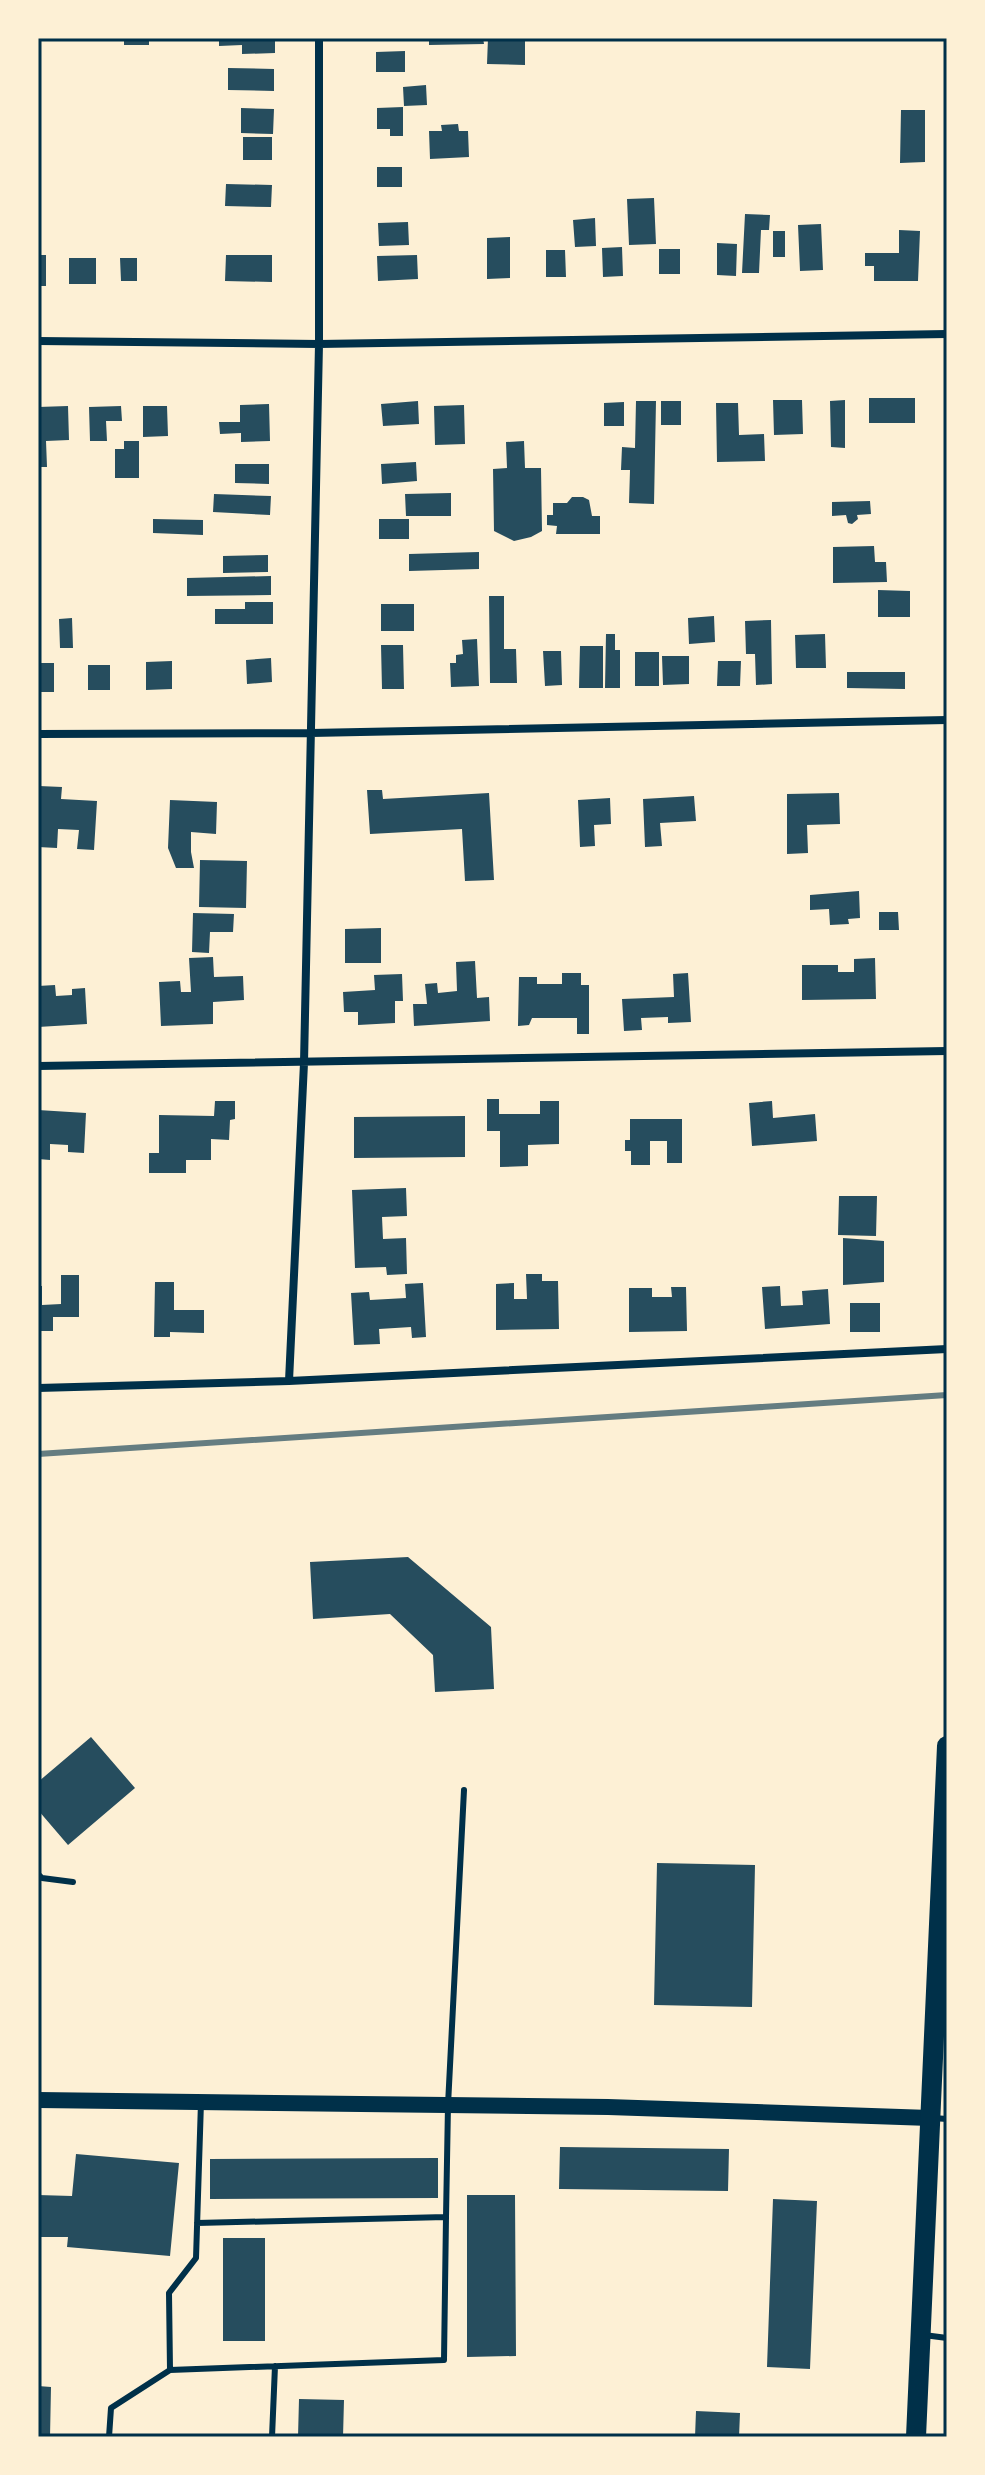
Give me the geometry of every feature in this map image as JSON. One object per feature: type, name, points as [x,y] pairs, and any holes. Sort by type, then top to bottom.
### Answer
[{"type":"main road","points":[[916,2437],[920,2335],[938,2118],[947,1746]]},
{"type":"main road","points":[[38,2100],[608,2107],[938,2118]]},
{"type":"street","points":[[289,1381],[304,1063],[319,344],[319,38]]},
{"type":"street","points":[[38,341],[319,344],[947,334]]},
{"type":"street","points":[[38,734],[311,733],[947,720]]},
{"type":"street","points":[[38,1066],[947,1051]]},
{"type":"street","points":[[38,1388],[289,1381],[947,1349]]},
{"type":"lane","points":[[109,2437],[111,2408],[170,2370],[444,2360],[448,2105],[464,1790]]},
{"type":"lane","points":[[38,1874],[42,1878],[73,1882]]},
{"type":"lane","points":[[170,2370],[169,2293],[196,2258],[201,2102]]},
{"type":"lane","points":[[197,2223],[446,2217]]},
{"type":"lane","points":[[920,2335],[947,2338]]},
{"type":"lane","points":[[272,2437],[275,2366]]},
{"type":"building","points":[[124,38],[149,38],[149,45],[124,45]]},
{"type":"building","points":[[219,38],[275,38],[275,53],[242,54],[242,45],[219,46]]},
{"type":"building","points":[[429,38],[483,38],[484,44],[429,45]]},
{"type":"building","points":[[488,38],[525,38],[525,65],[487,64]]},
{"type":"building","points":[[405,51],[405,72],[376,72],[376,52]]},
{"type":"building","points":[[228,68],[274,69],[274,91],[228,90]]},
{"type":"building","points":[[426,85],[427,105],[404,106],[403,87]]},
{"type":"building","points":[[403,107],[403,136],[390,136],[390,129],[377,129],[377,108]]},
{"type":"building","points":[[241,108],[274,109],[273,134],[241,133]]},
{"type":"building","points":[[901,110],[925,110],[925,162],[900,163]]},
{"type":"building","points":[[458,124],[459,131],[468,131],[469,157],[430,159],[429,131],[442,131],[441,125]]},
{"type":"building","points":[[243,137],[272,137],[272,160],[243,160]]},
{"type":"building","points":[[377,167],[402,167],[402,187],[377,187]]},
{"type":"building","points":[[226,184],[272,185],[271,207],[225,206]]},
{"type":"building","points":[[654,198],[656,244],[629,245],[627,199]]},
{"type":"building","points":[[745,214],[770,215],[769,230],[761,230],[759,273],[742,273]]},
{"type":"building","points":[[595,218],[596,246],[575,247],[573,220]]},
{"type":"building","points":[[408,222],[409,245],[379,246],[378,223]]},
{"type":"building","points":[[821,224],[823,270],[800,271],[798,225]]},
{"type":"building","points":[[899,230],[920,231],[918,281],[874,281],[874,266],[865,266],[865,253],[899,253]]},
{"type":"building","points":[[773,231],[785,231],[785,257],[773,257]]},
{"type":"building","points":[[510,237],[510,278],[487,279],[487,238]]},
{"type":"building","points":[[717,243],[737,244],[736,276],[717,275]]},
{"type":"building","points":[[622,247],[623,276],[603,277],[602,248]]},
{"type":"building","points":[[659,249],[680,249],[680,274],[659,274]]},
{"type":"building","points":[[546,250],[565,250],[566,277],[546,277]]},
{"type":"building","points":[[38,255],[46,255],[46,286],[38,286]]},
{"type":"building","points":[[226,255],[272,255],[272,282],[225,281]]},
{"type":"building","points":[[417,255],[418,279],[378,281],[377,256]]},
{"type":"building","points":[[69,258],[96,258],[96,284],[69,284]]},
{"type":"building","points":[[120,258],[137,258],[137,281],[121,281]]},
{"type":"building","points":[[869,398],[915,398],[915,423],[869,423]]},
{"type":"building","points":[[773,400],[802,400],[803,434],[774,435]]},
{"type":"building","points":[[845,400],[845,448],[831,447],[830,401]]},
{"type":"building","points":[[418,401],[419,424],[383,426],[381,404]]},
{"type":"building","points":[[636,401],[656,401],[654,504],[629,503],[630,470],[621,470],[622,447],[635,448]]},
{"type":"building","points":[[661,401],[681,401],[681,425],[661,425]]},
{"type":"building","points":[[624,402],[624,426],[604,426],[604,403]]},
{"type":"building","points":[[716,403],[738,403],[739,435],[764,434],[765,461],[717,462]]},
{"type":"building","points":[[269,404],[270,441],[241,442],[241,433],[220,434],[219,422],[240,422],[240,405]]},
{"type":"building","points":[[464,405],[465,444],[435,445],[434,406]]},
{"type":"building","points":[[68,406],[69,440],[46,441],[47,467],[38,467],[38,407]]},
{"type":"building","points":[[121,406],[122,421],[106,421],[107,441],[90,441],[89,407]]},
{"type":"building","points":[[143,406],[167,406],[168,436],[143,437]]},
{"type":"building","points":[[124,441],[139,441],[139,478],[115,478],[115,449],[124,449]]},
{"type":"building","points":[[524,441],[525,468],[541,468],[542,531],[514,541],[494,531],[493,469],[507,468],[506,442]]},
{"type":"building","points":[[416,462],[417,481],[382,484],[381,464]]},
{"type":"building","points":[[235,464],[269,464],[269,484],[235,483]]},
{"type":"building","points":[[451,493],[451,516],[406,516],[405,494]]},
{"type":"building","points":[[214,494],[271,496],[270,515],[213,512]]},
{"type":"building","points":[[572,497],[589,500],[592,516],[600,516],[600,534],[556,534],[557,526],[547,525],[547,515],[553,515],[553,503],[567,503]]},
{"type":"building","points":[[870,501],[871,514],[857,515],[858,519],[852,524],[848,523],[846,515],[832,516],[832,502]]},
{"type":"building","points":[[153,519],[203,520],[203,535],[153,533]]},
{"type":"building","points":[[379,519],[409,519],[409,539],[379,539]]},
{"type":"building","points":[[874,546],[875,562],[886,562],[887,582],[833,583],[833,547]]},
{"type":"building","points":[[479,552],[479,569],[409,571],[409,554]]},
{"type":"building","points":[[268,555],[268,572],[223,573],[223,556]]},
{"type":"building","points":[[271,576],[271,595],[187,596],[187,578]]},
{"type":"building","points":[[878,590],[910,591],[910,617],[878,617]]},
{"type":"building","points":[[489,596],[504,596],[504,649],[516,649],[517,683],[490,683]]},
{"type":"building","points":[[245,602],[273,602],[273,624],[215,624],[215,609],[245,609]]},
{"type":"building","points":[[381,604],[414,604],[414,631],[381,631]]},
{"type":"building","points":[[714,616],[715,642],[689,644],[688,618]]},
{"type":"building","points":[[72,618],[73,648],[60,648],[59,619]]},
{"type":"building","points":[[771,620],[772,684],[756,685],[755,654],[746,654],[745,621]]},
{"type":"building","points":[[606,634],[615,634],[615,650],[620,650],[620,688],[605,688]]},
{"type":"building","points":[[825,634],[826,668],[796,668],[795,635]]},
{"type":"building","points":[[477,639],[479,686],[451,687],[450,663],[456,663],[456,655],[463,654],[462,640]]},
{"type":"building","points":[[381,645],[403,645],[404,689],[382,689]]},
{"type":"building","points":[[580,646],[603,646],[603,688],[579,688]]},
{"type":"building","points":[[543,651],[561,651],[562,685],[545,686]]},
{"type":"building","points":[[635,652],[659,652],[659,686],[635,686]]},
{"type":"building","points":[[662,656],[689,656],[689,684],[663,685]]},
{"type":"building","points":[[271,658],[272,682],[247,684],[246,660]]},
{"type":"building","points":[[172,661],[172,689],[146,690],[146,662]]},
{"type":"building","points":[[718,661],[741,661],[740,686],[717,686]]},
{"type":"building","points":[[38,663],[54,663],[54,692],[38,692]]},
{"type":"building","points":[[88,665],[110,665],[110,690],[88,690]]},
{"type":"building","points":[[847,672],[905,672],[905,689],[847,688]]},
{"type":"building","points":[[39,786],[62,787],[61,799],[97,801],[94,850],[77,849],[79,830],[58,829],[57,848],[38,847]]},
{"type":"building","points":[[367,790],[382,790],[383,799],[489,793],[494,880],[465,881],[462,829],[370,834]]},
{"type":"building","points":[[839,793],[840,824],[807,825],[808,853],[787,854],[787,794]]},
{"type":"building","points":[[694,796],[696,821],[660,823],[662,846],[645,847],[643,799]]},
{"type":"building","points":[[610,798],[611,824],[594,825],[595,846],[580,847],[578,800]]},
{"type":"building","points":[[170,800],[217,802],[216,834],[191,832],[194,868],[176,868],[168,848]]},
{"type":"building","points":[[200,860],[247,861],[246,908],[199,907]]},
{"type":"building","points":[[859,891],[860,918],[848,919],[849,924],[830,925],[829,909],[810,910],[810,895]]},
{"type":"building","points":[[879,912],[898,912],[899,930],[879,930]]},
{"type":"building","points":[[193,913],[234,914],[233,932],[210,932],[209,953],[192,952]]},
{"type":"building","points":[[381,928],[381,963],[345,963],[345,929]]},
{"type":"building","points":[[213,957],[214,977],[243,976],[244,1000],[213,1002],[213,1024],[161,1026],[159,982],[180,981],[181,992],[191,992],[189,958]]},
{"type":"building","points":[[875,958],[876,999],[802,1000],[802,965],[838,965],[838,972],[854,972],[854,959]]},
{"type":"building","points":[[475,961],[477,998],[489,997],[490,1021],[414,1026],[413,1004],[427,1004],[425,984],[437,983],[438,993],[457,991],[456,962]]},
{"type":"building","points":[[562,973],[581,973],[581,985],[589,985],[589,1034],[577,1034],[577,1018],[532,1018],[529,1025],[518,1026],[519,977],[537,977],[537,984],[562,984]]},
{"type":"building","points":[[688,973],[691,1022],[668,1023],[668,1017],[641,1018],[642,1030],[624,1031],[622,999],[674,997],[673,974]]},
{"type":"building","points":[[402,974],[403,1001],[395,1001],[395,1023],[358,1025],[358,1012],[344,1012],[343,992],[375,990],[374,975]]},
{"type":"building","points":[[55,985],[56,996],[72,995],[72,989],[85,988],[87,1024],[38,1027],[38,986]]},
{"type":"building","points":[[487,1099],[499,1099],[499,1114],[540,1114],[540,1101],[559,1101],[559,1144],[528,1145],[528,1166],[500,1167],[500,1131],[487,1131]]},
{"type":"building","points":[[215,1101],[235,1101],[235,1119],[230,1120],[229,1140],[211,1139],[211,1160],[186,1160],[186,1173],[149,1173],[149,1153],[159,1153],[159,1115],[214,1116]]},
{"type":"building","points":[[772,1101],[773,1118],[815,1114],[817,1141],[752,1146],[749,1103]]},
{"type":"building","points":[[38,1110],[86,1113],[84,1153],[68,1152],[68,1145],[50,1144],[50,1160],[38,1159]]},
{"type":"building","points":[[465,1116],[465,1157],[354,1158],[354,1117]]},
{"type":"building","points":[[630,1119],[682,1119],[682,1163],[667,1163],[667,1141],[650,1141],[650,1165],[631,1165],[631,1151],[625,1151],[625,1140],[630,1140]]},
{"type":"building","points":[[406,1188],[407,1216],[382,1217],[383,1239],[406,1238],[407,1274],[387,1275],[386,1267],[355,1268],[352,1190]]},
{"type":"building","points":[[839,1196],[877,1196],[876,1236],[838,1235]]},
{"type":"building","points":[[843,1238],[884,1241],[884,1282],[843,1285]]},
{"type":"building","points":[[526,1274],[542,1274],[542,1281],[558,1281],[559,1329],[496,1330],[496,1284],[514,1283],[514,1299],[527,1299]]},
{"type":"building","points":[[61,1275],[79,1275],[79,1317],[53,1317],[53,1331],[38,1331],[38,1286],[42,1286],[42,1305],[61,1304]]},
{"type":"building","points":[[155,1282],[174,1282],[174,1310],[204,1310],[204,1333],[170,1332],[170,1337],[154,1337]]},
{"type":"building","points":[[423,1283],[426,1337],[412,1338],[411,1327],[379,1329],[380,1344],[354,1345],[351,1293],[369,1292],[370,1300],[406,1298],[405,1284]]},
{"type":"building","points":[[780,1286],[781,1306],[803,1305],[802,1291],[828,1289],[830,1324],[765,1329],[762,1287]]},
{"type":"building","points":[[671,1287],[686,1287],[687,1331],[629,1332],[629,1288],[652,1288],[652,1297],[672,1297]]},
{"type":"building","points":[[850,1303],[880,1303],[880,1332],[850,1332]]},
{"type":"building","points":[[408,1557],[491,1627],[494,1689],[435,1692],[433,1655],[390,1614],[313,1619],[310,1562]]},
{"type":"building","points":[[91,1737],[135,1788],[68,1845],[38,1810],[38,1782]]},
{"type":"building","points":[[657,1863],[755,1865],[752,2007],[654,2005]]},
{"type":"building","points":[[560,2147],[729,2149],[728,2191],[559,2189]]},
{"type":"building","points":[[76,2154],[179,2163],[170,2256],[67,2247],[68,2237],[38,2237],[38,2195],[72,2196]]},
{"type":"building","points":[[438,2158],[438,2198],[210,2199],[210,2159]]},
{"type":"building","points":[[467,2195],[515,2195],[516,2356],[467,2357]]},
{"type":"building","points":[[773,2199],[817,2201],[810,2369],[767,2367]]},
{"type":"building","points":[[223,2238],[265,2238],[265,2341],[223,2341]]},
{"type":"building","points":[[38,2386],[51,2387],[50,2437],[38,2437]]},
{"type":"building","points":[[299,2399],[344,2400],[343,2437],[298,2437]]},
{"type":"building","points":[[696,2411],[740,2413],[739,2437],[695,2437]]},
{"type":"railway","points":[[38,1454],[947,1395]]}]
